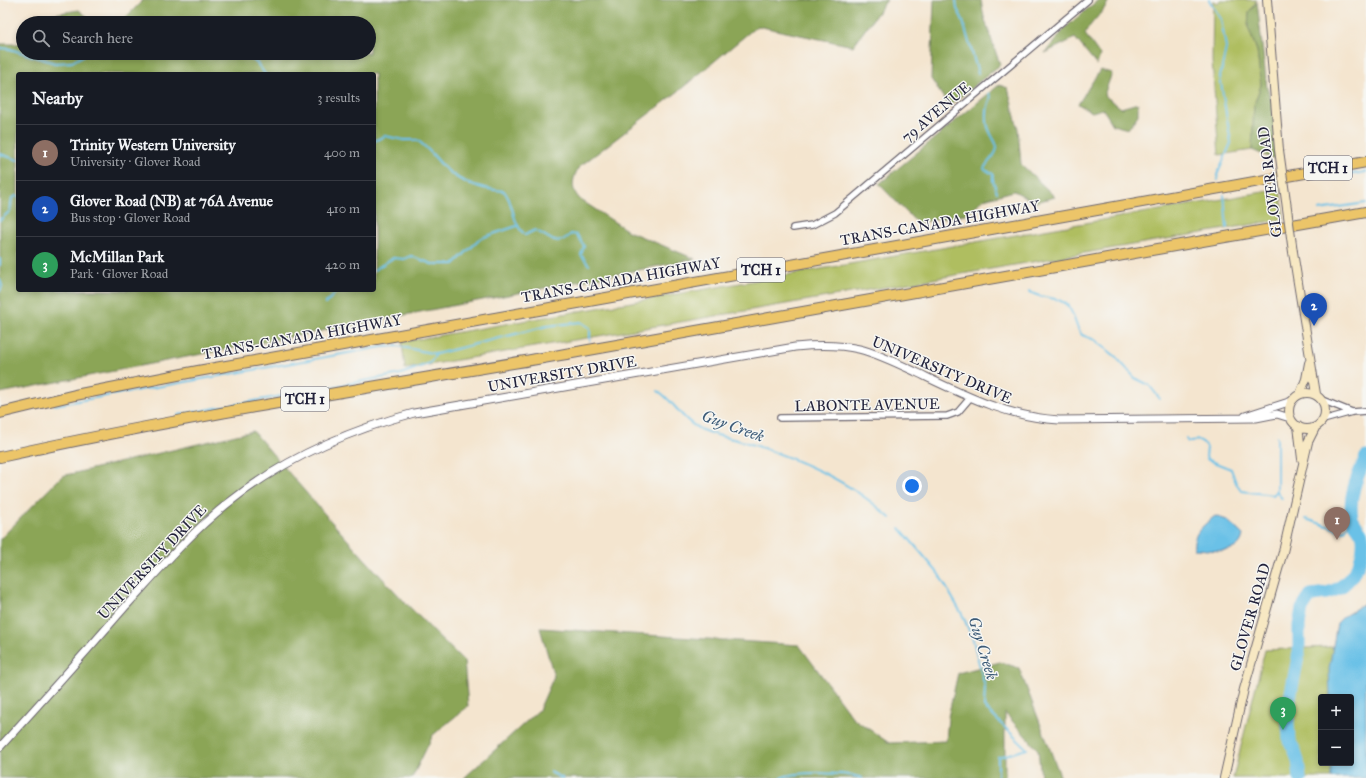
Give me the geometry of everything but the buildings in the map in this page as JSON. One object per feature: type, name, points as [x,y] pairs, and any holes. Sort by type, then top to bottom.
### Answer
[{"type":"highway","name":"TRANS-CANADA HIGHWAY","points":[[0,413],[75,395],[198,371],[1366,162]]},
{"type":"highway","name":"TCH 1","points":[[0,457],[86,438],[203,416],[587,350],[1366,212]]},
{"type":"main road","name":"GLOVER ROAD","points":[[1267,0],[1279,150],[1310,360],[1319,397]]},
{"type":"main road","name":"GLOVER ROAD","points":[[1300,394],[1306,379],[1310,360]]},
{"type":"main road","points":[[1311,392],[1319,397],[1326,410],[1323,420],[1315,428],[1306,429],[1298,426],[1290,418],[1289,406],[1300,394],[1311,392]]},
{"type":"main road","name":"GLOVER ROAD","points":[[1298,426],[1302,464]]},
{"type":"main road","name":"GLOVER ROAD","points":[[1224,778],[1246,681],[1299,490],[1302,464],[1308,442],[1315,428]]},
{"type":"street","name":"79 AVENUE","points":[[793,228],[812,225],[835,213],[1088,0]]},
{"type":"street","name":"UNIVERSITY DRIVE","points":[[0,747],[177,550],[210,518],[274,470],[316,448],[367,427],[431,409],[812,345],[844,346],[870,352],[970,398],[1003,411],[1045,419],[1256,418],[1280,414],[1290,418]]},
{"type":"street","points":[[1319,397],[1354,412]]},
{"type":"street","name":"LABONTE AVENUE","points":[[780,418],[948,416],[958,412],[970,398]]},
{"type":"street","name":"UNIVERSITY DRIVE","points":[[1241,417],[1292,401]]},
{"type":"street","points":[[1323,420],[1354,412],[1366,411]]},
{"type":"green space","points":[[143,0],[887,0],[853,46],[757,26],[675,94],[579,167],[573,184],[577,196],[581,200],[628,231],[695,259],[0,393],[0,44],[16,44],[16,60],[376,60],[376,16],[127,16]]},
{"type":"green space","points":[[934,0],[981,0],[984,17],[1000,65],[949,106],[931,79]]},
{"type":"green space","points":[[1098,0],[1109,0],[1107,5],[1085,34],[1100,55],[1097,65],[1075,38],[1045,53],[1066,27]]},
{"type":"green space","points":[[1213,0],[1218,3],[1220,0],[1257,0],[1249,12],[1248,27],[1257,51],[1261,85],[1254,105],[1252,150],[1219,155],[1212,61]]},
{"type":"green space","points":[[1257,2],[1267,88],[1273,104],[1281,157],[1271,158],[1252,150],[1254,105],[1261,85],[1257,51],[1248,27],[1249,12]]},
{"type":"green space","points":[[79,10],[86,16],[46,16]]},
{"type":"green space","points":[[1100,70],[1112,73],[1104,95],[1121,108],[1138,103],[1138,115],[1128,129],[1113,125],[1103,109],[1092,112],[1078,104]]},
{"type":"green space","points":[[999,85],[1008,88],[1018,129],[1021,164],[1055,197],[1035,202],[1014,191],[984,199],[966,214],[917,223],[879,184]]},
{"type":"green space","points":[[1280,189],[1284,219],[405,369],[402,342]]},
{"type":"green space","points":[[253,431],[330,520],[382,577],[464,661],[468,706],[433,735],[412,778],[0,778],[0,539],[62,476]]},
{"type":"green space","points":[[540,628],[799,645],[853,718],[889,743],[946,741],[948,717],[958,673],[1000,662],[1019,668],[1061,778],[1041,778],[1038,750],[1005,713],[1005,778],[464,778],[539,710],[554,676]]},
{"type":"green space","points":[[1350,646],[1346,694],[1318,694],[1318,766],[1341,766],[1340,778],[1233,778],[1265,650]]},
{"type":"water","points":[[1215,516],[1227,520],[1243,535],[1240,542],[1236,547],[1230,550],[1216,551],[1194,549],[1197,534],[1203,526]]},
{"type":"water","points":[[1366,602],[1366,778],[1331,778],[1331,766],[1354,766],[1354,694],[1330,694],[1329,669],[1337,623],[1343,617]]},
{"type":"waterway","points":[[956,0],[957,9],[962,18],[978,73]]},
{"type":"waterway","points":[[1209,0],[1221,19],[1226,48],[1220,77],[1231,143],[1217,175],[1218,180]]},
{"type":"waterway","points":[[0,48],[16,51]]},
{"type":"waterway","points":[[45,60],[55,63],[72,62],[76,60]]},
{"type":"waterway","points":[[253,60],[264,72]]},
{"type":"waterway","points":[[989,93],[991,98],[987,110],[987,124],[996,143],[997,150],[984,169],[993,174],[993,181],[997,192]]},
{"type":"waterway","name":"Guy Creek","points":[[376,140],[385,136],[404,140],[417,140],[427,148],[454,176],[470,184],[504,191],[510,202],[517,225],[525,235],[535,230],[554,241],[564,240],[571,234],[577,235],[584,246],[581,255],[589,265]]},
{"type":"waterway","points":[[0,154],[16,159]]},
{"type":"waterway","points":[[1329,178],[1366,172]]},
{"type":"waterway","points":[[1224,195],[1227,228]]},
{"type":"waterway","name":"Guy Creek","points":[[0,220],[10,211],[12,198],[16,196]]},
{"type":"waterway","points":[[1319,210],[1366,203]]},
{"type":"waterway","points":[[376,269],[393,258],[404,259],[411,256],[432,264],[454,264],[481,238],[517,226]]},
{"type":"waterway","name":"Guy Creek","points":[[0,259],[0,265]]},
{"type":"waterway","name":"Guy Creek","points":[[0,279],[2,286],[0,291]]},
{"type":"waterway","points":[[1029,291],[1038,296],[1059,300],[1068,306],[1082,335],[1095,340],[1115,356],[1135,378],[1149,385],[1160,399]]},
{"type":"waterway","points":[[325,304],[336,292]]},
{"type":"waterway","points":[[55,405],[382,347],[397,346],[436,354],[547,326],[581,322],[590,328],[590,340]]},
{"type":"waterway","points":[[178,415],[401,374],[430,363],[436,354]]},
{"type":"waterway","name":"Guy Creek","points":[[658,391],[664,395],[687,420],[698,428],[723,437],[767,449],[805,464],[841,482],[875,505],[890,518]]},
{"type":"waterway","points":[[1277,437],[1277,491]]},
{"type":"waterway","points":[[1186,439],[1188,442],[1194,440],[1201,441],[1207,448],[1206,457],[1208,460],[1231,469],[1236,483],[1242,491],[1273,495],[1277,491],[1282,499]]},
{"type":"waterway","points":[[1300,778],[1298,761],[1294,749],[1289,741],[1288,722],[1290,698],[1299,652],[1299,625],[1302,609],[1311,595],[1323,594],[1338,589],[1350,578],[1359,563],[1362,554],[1363,538],[1352,517],[1351,501],[1354,486],[1366,457]]},
{"type":"waterway","points":[[1306,519],[1343,531],[1352,518]]},
{"type":"waterway","name":"Guy Creek","points":[[900,528],[938,573],[963,616],[973,640],[985,687],[984,707],[1027,749],[998,757],[998,778]]},
{"type":"waterway","points":[[550,772],[562,778]]},
{"type":"waterway","points":[[781,778],[809,773],[845,774],[862,778]]},
{"type":"place","name":"Glover Road (NB) at 76A Avenue","points":[[1314,326]]},
{"type":"place","name":"Trinity Western University","points":[[1337,540]]},
{"type":"place","name":"McMillan Park","points":[[1283,730]]}]
